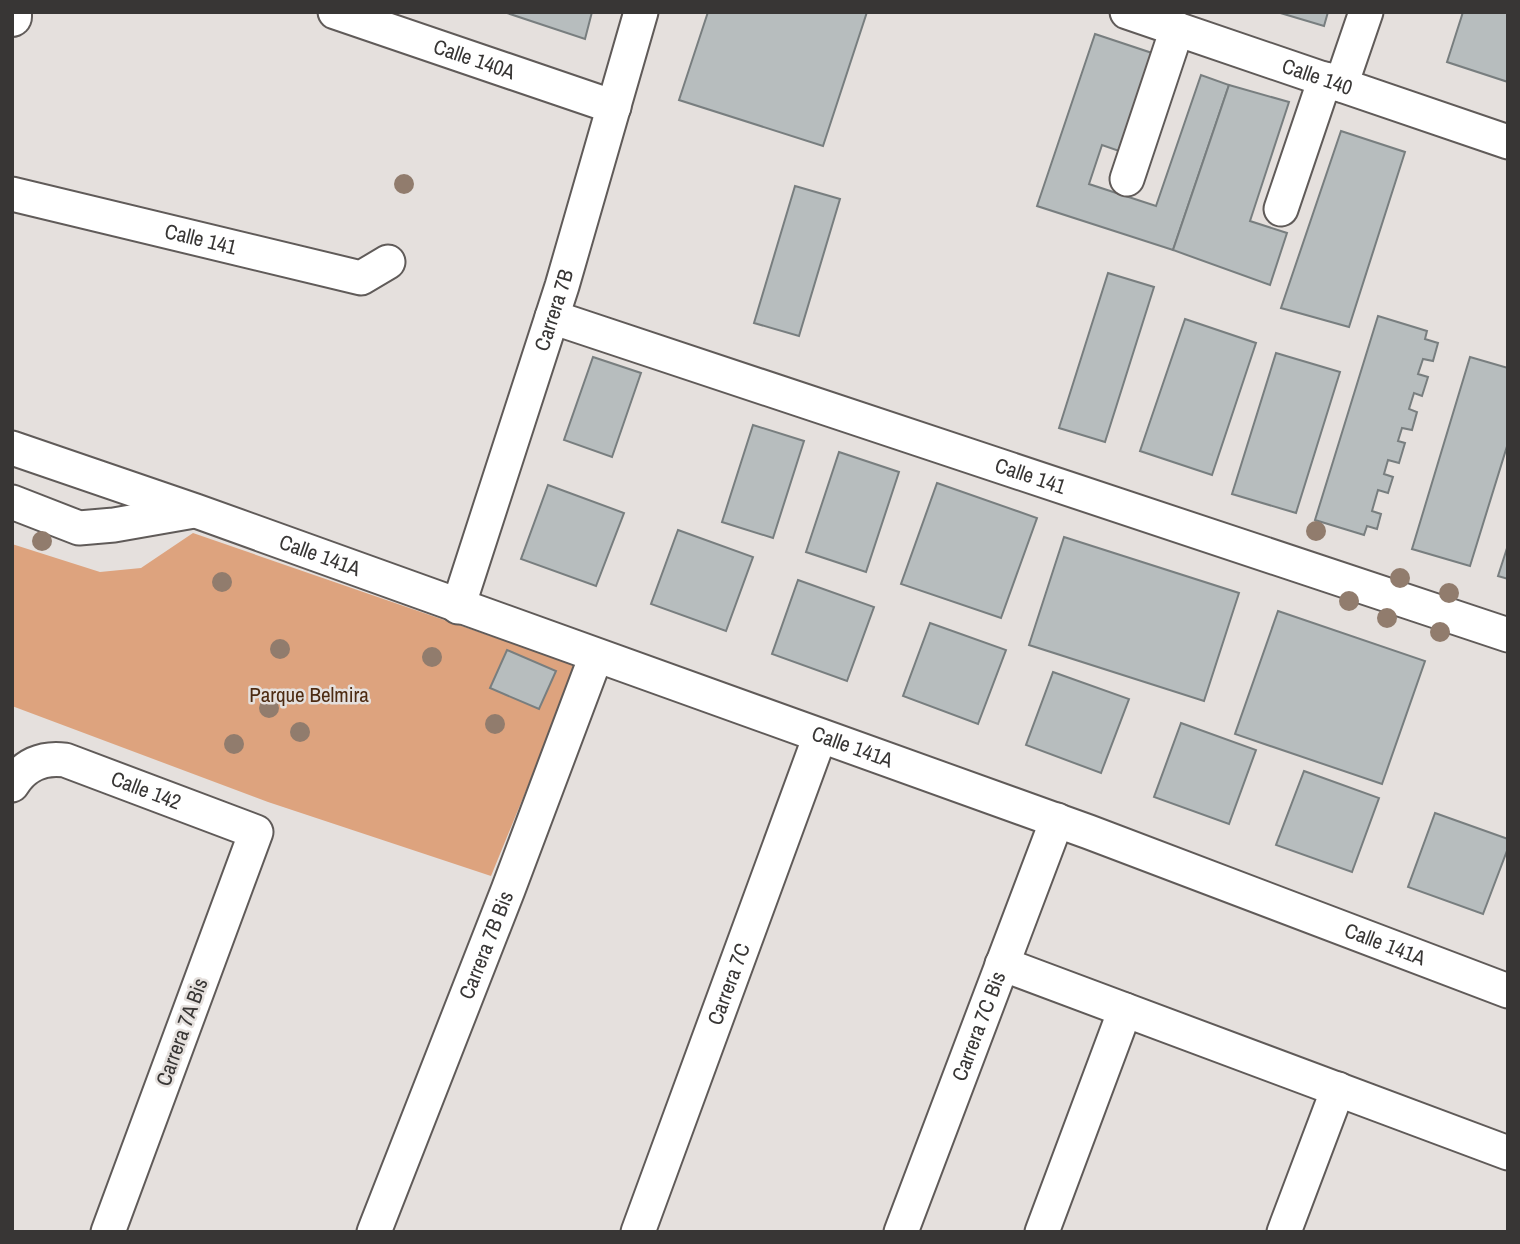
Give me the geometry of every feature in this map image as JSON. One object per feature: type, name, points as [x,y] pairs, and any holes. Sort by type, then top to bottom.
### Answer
[{"type":"street","name":"Calle 140A","points":[[335,12],[614,107]]},
{"type":"street","name":"Carrera 7B","points":[[458,607],[552,317],[641,12]]},
{"type":"street","name":"Calle 140","points":[[1127,12],[1508,142]]},
{"type":"street","points":[[1280,209],[1333,82],[1366,12]]},
{"type":"street","points":[[1127,179],[1177,29]]},
{"type":"street","name":"Calle 141","points":[[12,194],[361,278],[388,262]]},
{"type":"street","name":"Calle 141","points":[[552,317],[1508,635]]},
{"type":"street","name":"Calle 141A","points":[[12,448],[196,511],[1057,820],[1508,992]]},
{"type":"street","name":"Calle 141A","points":[[12,502],[79,528],[196,511]]},
{"type":"street","name":"Carrera 7B Bis","points":[[374,1232],[596,656]]},
{"type":"street","name":"Carrera 7C","points":[[638,1232],[820,736]]},
{"type":"street","name":"Calle 142","points":[[23,774],[54,758],[65,760],[256,832]]},
{"type":"street","name":"Carrera 7C Bis","points":[[901,1232],[1057,820]]},
{"type":"street","name":"Carrera 7A Bis","points":[[108,1232],[256,832]]},
{"type":"street","points":[[1002,964],[1508,1153]]},
{"type":"street","points":[[1042,1232],[1125,1010]]},
{"type":"street","points":[[1284,1232],[1338,1089]]},
{"type":"green space","name":"Parque Belmira","points":[[193,533],[577,666],[491,876],[268,802],[12,706],[12,544],[100,572],[141,568]]},
{"type":"building","points":[[504,12],[592,12],[585,39]]},
{"type":"building","points":[[708,12],[867,12],[823,146],[679,100]]},
{"type":"building","points":[[1277,12],[1328,12],[1324,26]]},
{"type":"building","points":[[1463,12],[1508,12],[1508,82],[1447,62]]},
{"type":"building","points":[[1095,34],[1155,54],[1122,152],[1102,145],[1089,184],[1156,206],[1201,75],[1229,85],[1173,250],[1037,206]]},
{"type":"building","points":[[1229,85],[1289,102],[1250,221],[1287,233],[1270,285],[1173,250]]},
{"type":"building","points":[[1341,131],[1405,152],[1349,327],[1281,308]]},
{"type":"building","points":[[795,186],[840,199],[799,336],[754,323]]},
{"type":"building","points":[[1108,273],[1154,287],[1105,442],[1059,428]]},
{"type":"building","points":[[1378,316],[1427,331],[1425,339],[1438,343],[1433,361],[1423,359],[1418,374],[1428,377],[1422,396],[1414,393],[1409,409],[1417,412],[1412,430],[1402,428],[1398,441],[1405,443],[1399,463],[1388,460],[1384,474],[1393,477],[1388,493],[1378,490],[1372,511],[1381,514],[1377,529],[1367,526],[1364,535],[1315,520]]},
{"type":"building","points":[[1185,319],[1256,343],[1212,475],[1140,451]]},
{"type":"building","points":[[1276,353],[1340,372],[1296,513],[1232,494]]},
{"type":"building","points":[[593,357],[641,373],[612,457],[564,440]]},
{"type":"building","points":[[1470,357],[1508,368],[1508,443],[1470,566],[1412,549]]},
{"type":"building","points":[[753,425],[804,441],[773,538],[722,522]]},
{"type":"building","points":[[839,452],[899,472],[866,572],[806,552]]},
{"type":"building","points":[[937,483],[1037,518],[1001,618],[901,584]]},
{"type":"building","points":[[548,485],[624,513],[596,586],[521,559]]},
{"type":"building","points":[[678,530],[753,557],[726,631],[651,604]]},
{"type":"building","points":[[1064,537],[1239,593],[1204,701],[1029,645]]},
{"type":"building","points":[[1508,545],[1508,579],[1498,576]]},
{"type":"building","points":[[798,580],[874,607],[847,681],[772,654]]},
{"type":"building","points":[[1278,611],[1425,661],[1382,784],[1235,734]]},
{"type":"building","points":[[930,623],[1006,650],[978,724],[903,696]]},
{"type":"building","points":[[507,650],[556,671],[539,709],[490,688]]},
{"type":"building","points":[[1053,672],[1129,699],[1101,773],[1026,745]]},
{"type":"building","points":[[1181,723],[1256,750],[1229,824],[1154,797]]},
{"type":"building","points":[[1304,771],[1379,798],[1352,872],[1276,845]]},
{"type":"building","points":[[1435,813],[1508,839],[1508,848],[1483,914],[1408,887]]}]
